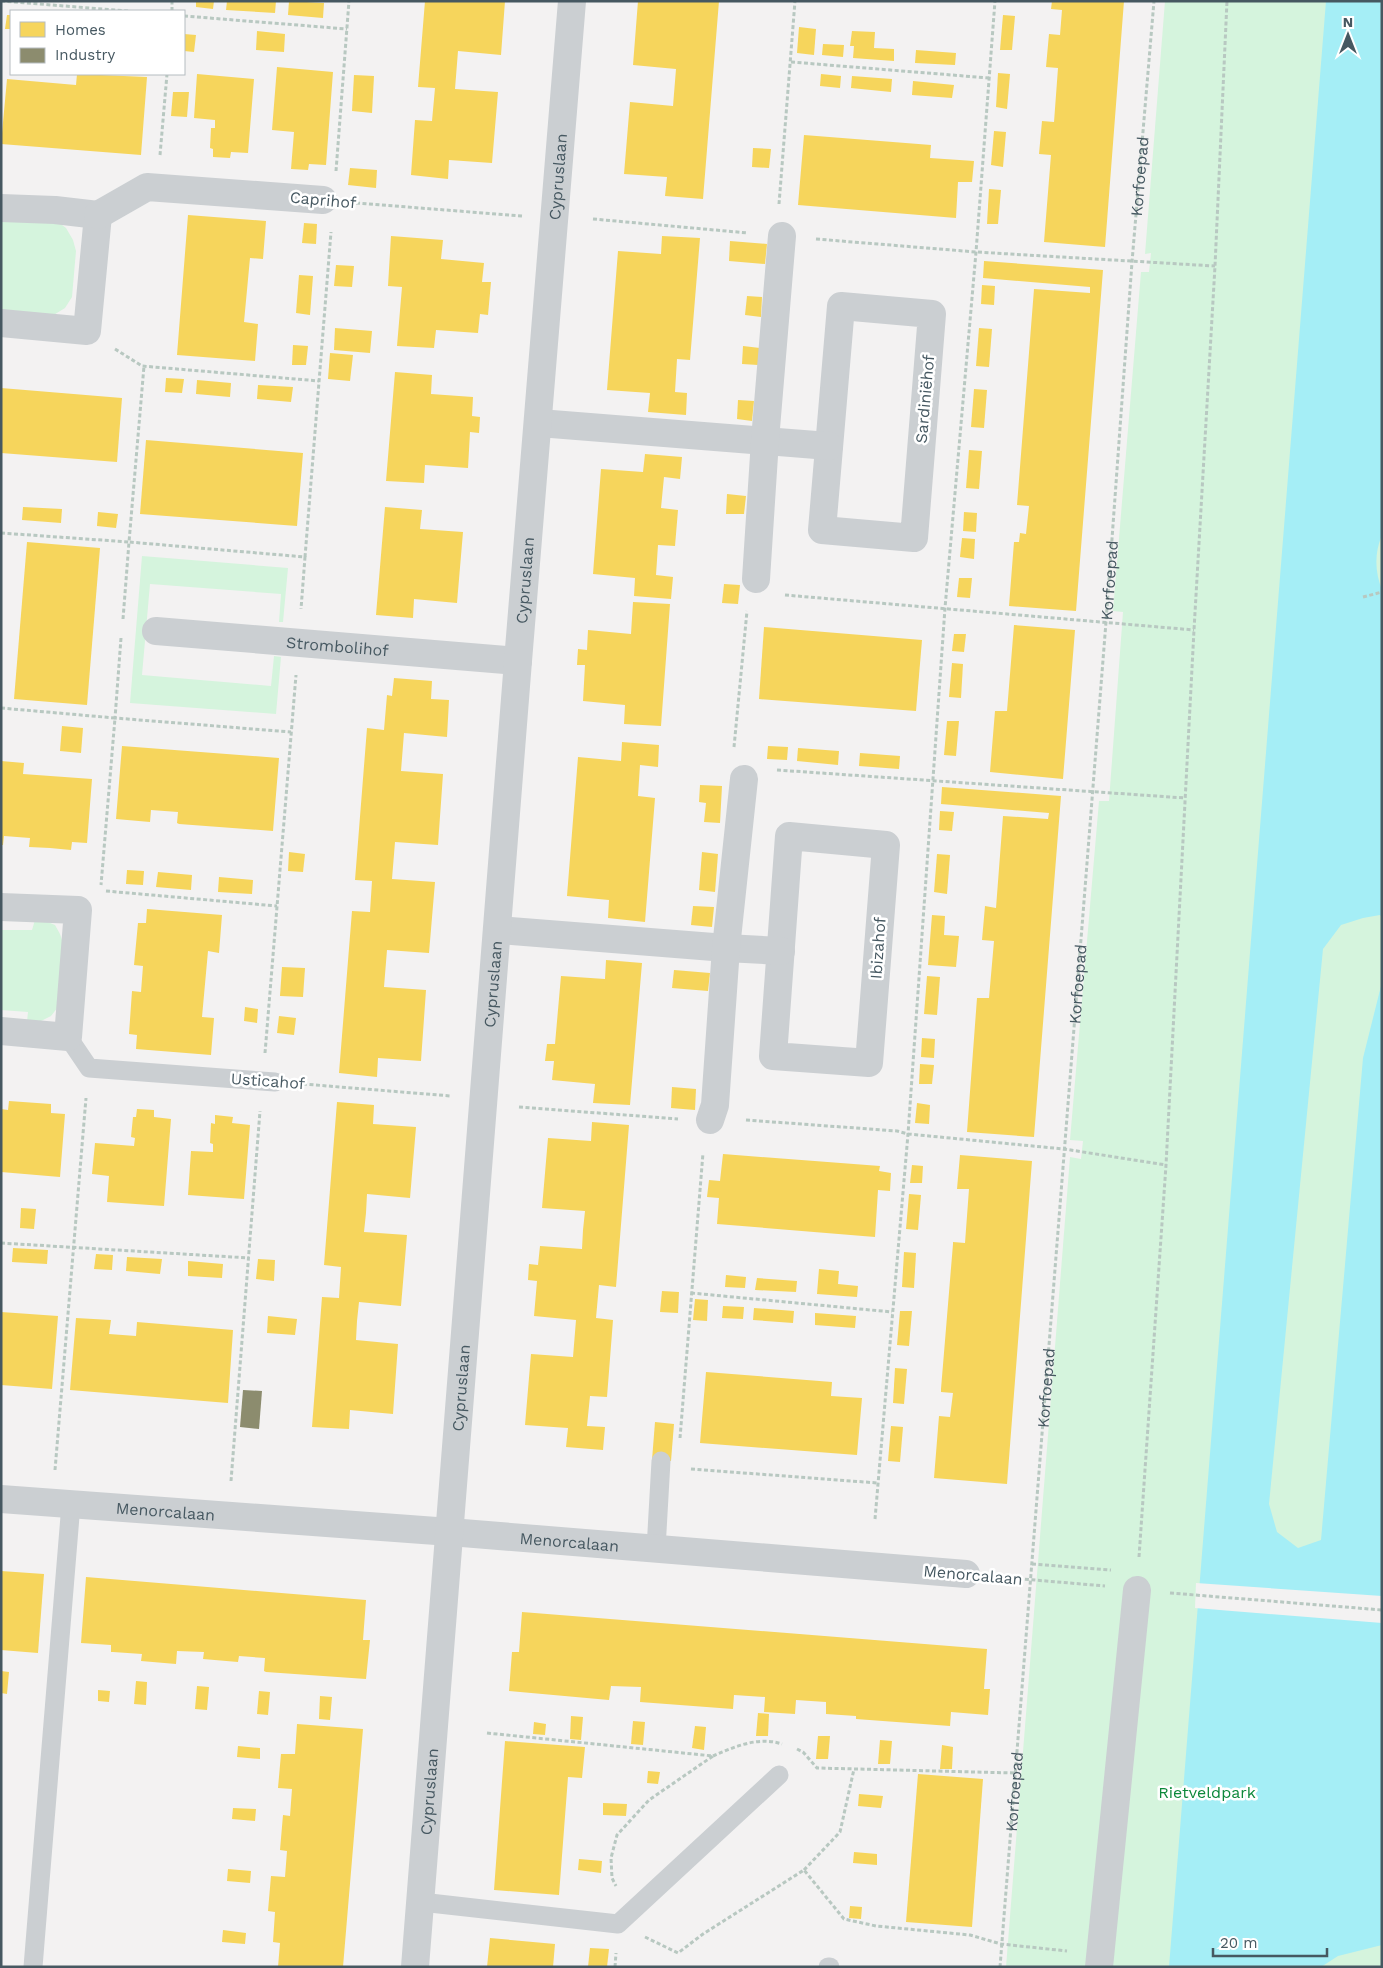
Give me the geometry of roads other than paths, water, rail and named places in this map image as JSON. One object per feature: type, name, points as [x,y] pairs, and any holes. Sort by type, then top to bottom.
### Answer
[{"type":"street","name":"Cypruslaan","points":[[415,1967],[572,1]]},
{"type":"street","name":"Caprihof","points":[[98,215],[147,187],[329,201]]},
{"type":"street","points":[[1,208],[55,210],[98,215],[87,330],[1,323]]},
{"type":"street","points":[[756,579],[765,440],[782,236]]},
{"type":"street","name":"Sardiniëhof","points":[[841,306],[932,314],[914,538],[822,530],[829,446],[841,306]]},
{"type":"street","points":[[539,423],[829,446]]},
{"type":"street","name":"Strombolihof","points":[[156,631],[518,661]]},
{"type":"street","points":[[710,1120],[714,1105],[726,948],[744,779]]},
{"type":"street","name":"Ibizahof","points":[[789,836],[886,845],[869,1063],[773,1056],[781,951],[789,836]]},
{"type":"street","points":[[1,907],[78,910],[68,1037],[1,1031]]},
{"type":"street","points":[[498,930],[781,951]]},
{"type":"street","name":"Menorcalaan","points":[[1,1499],[450,1532],[966,1574]]},
{"type":"street","points":[[1099,1960],[1138,1581]]},
{"type":"lane","name":"Usticahof","points":[[68,1037],[89,1068],[269,1081]]},
{"type":"lane","points":[[656,1549],[661,1460]]},
{"type":"lane","points":[[33,1967],[61,1504]]},
{"type":"lane","points":[[421,1902],[618,1924],[779,1774]]},
{"type":"water","points":[[1326,1],[1382,1],[1382,535],[1376,563],[1382,590],[1382,918],[1380,915],[1341,925],[1323,949],[1269,1504],[1277,1532],[1298,1548],[1321,1540],[1363,1058],[1382,982],[1382,1945],[1338,1956],[1321,1967],[1169,1967]]},
{"type":"park label","name":"Rietveldpark","points":[[1207,1792]]}]
